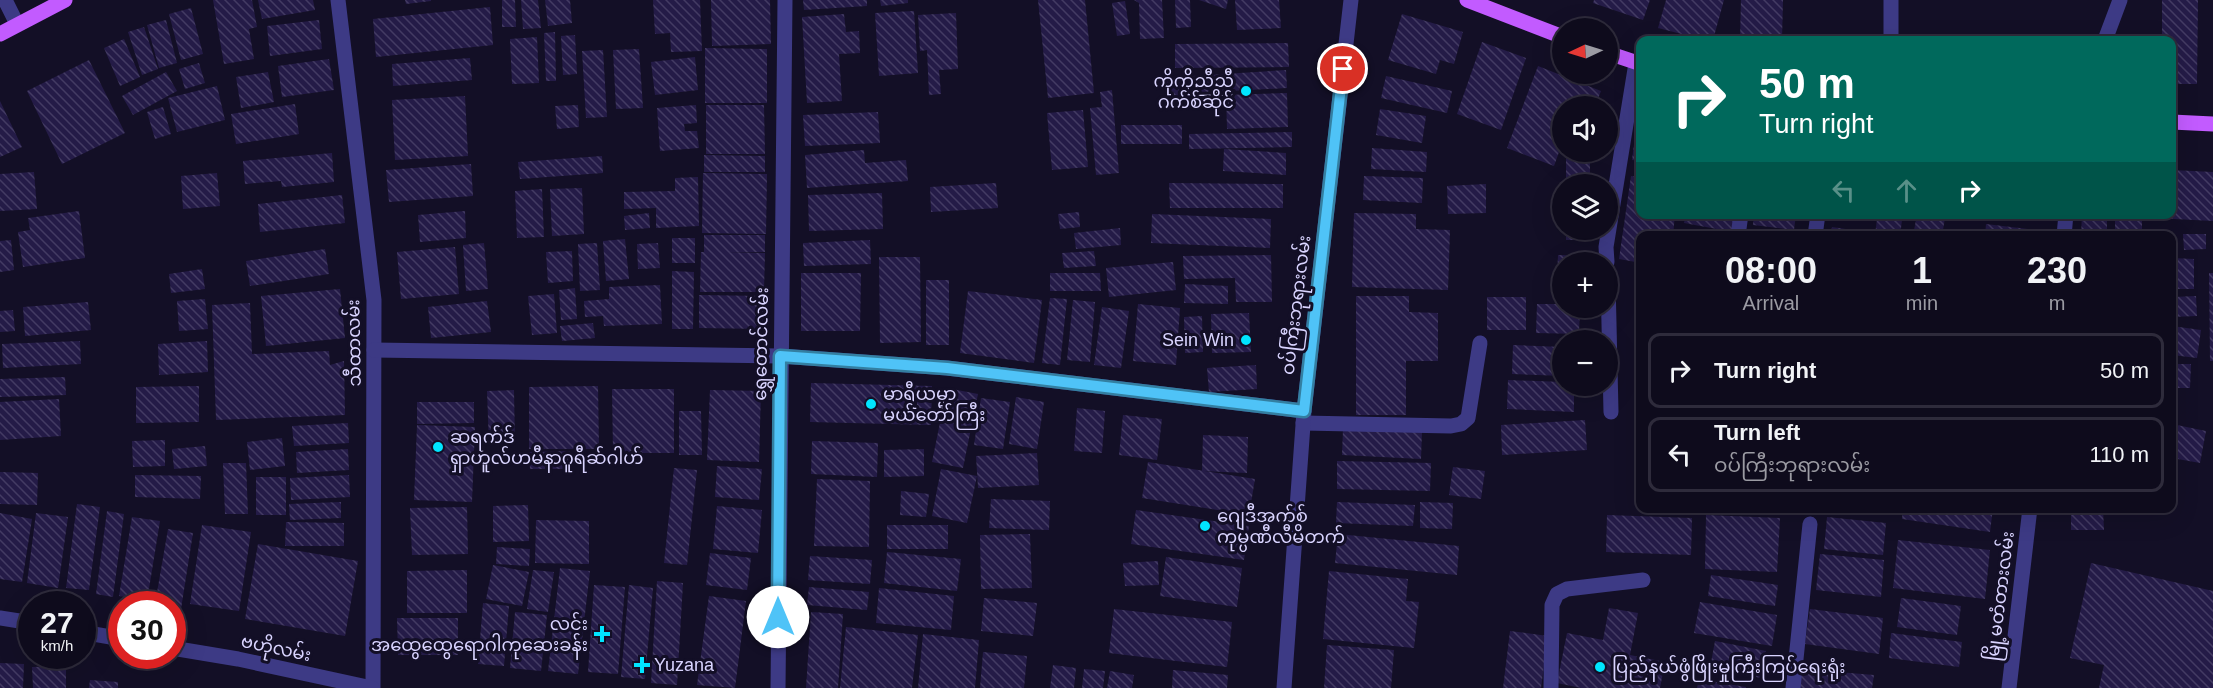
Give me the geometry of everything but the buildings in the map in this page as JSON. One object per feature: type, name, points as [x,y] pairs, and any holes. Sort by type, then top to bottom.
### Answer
[{"type":"main road","points":[[0,34],[65,0]]},
{"type":"main road","points":[[1467,0],[1552,33]]},
{"type":"main road","points":[[1618,57],[1636,63]]},
{"type":"main road","points":[[2176,122],[2213,124]]},
{"type":"street","points":[[5,0],[17,24]]},
{"type":"street","name":"သီထာလမ်း","points":[[338,0],[374,300],[372,688]]},
{"type":"street","name":"ရွှေတောင်လမ်း","points":[[778,688],[785,0]]},
{"type":"street","name":"ဝပ်ကြီးဘုရားလမ်း","points":[[1284,688],[1303,417],[1351,0]]},
{"type":"street","points":[[1891,0],[1891,36]]},
{"type":"street","points":[[2106,36],[2120,0]]},
{"type":"street","points":[[1606,252],[1636,81]]},
{"type":"street","points":[[1609,318],[1611,412]]},
{"type":"street","points":[[374,350],[780,356],[947,368],[1303,417],[1451,426],[1461,424],[1468,418],[1480,343]]},
{"type":"street","name":"မြို့မတံတားလမ်း","points":[[2009,688],[2029,513]]},
{"type":"street","points":[[1793,688],[1809,524]]},
{"type":"street","points":[[1551,688],[1552,605],[1557,594],[1567,590],[1643,580]]},
{"type":"street","points":[[0,618],[18,621]]},
{"type":"street","name":"ဗဟိုလမ်း","points":[[186,650],[238,659],[372,688]]},
{"type":"place","name":"ကိုကိုညီညီ ဂက်စ်ဆိုင်","points":[[1246,91]]},
{"type":"place","name":"Sein Win","points":[[1246,340]]},
{"type":"place","name":"မာရီယမ္မာ မယ်တော်ကြီး","points":[[871,404]]},
{"type":"place","name":"ဆရက်ဒ် ရှာဟူလ်ဟမီနာဂူရီဆ်ဂါဟ်","points":[[438,447]]},
{"type":"place","name":"ဂျေဒီအက်စ် ကုမ္ပဏီလီမိတက်","points":[[1205,526]]},
{"type":"place","name":"လင်း အထွေထွေရောဂါကုဆေးခန်း","points":[[602,634]]},
{"type":"place","name":"Yuzana","points":[[642,665]]},
{"type":"place","name":"ပြည်နယ်ဖွံဖြိုးမှုကြီးကြပ်ရေးရုံး","points":[[1600,667]]},
{"type":"route","points":[[778,617],[780,356],[947,368],[1304,411],[1343,69]]}]
